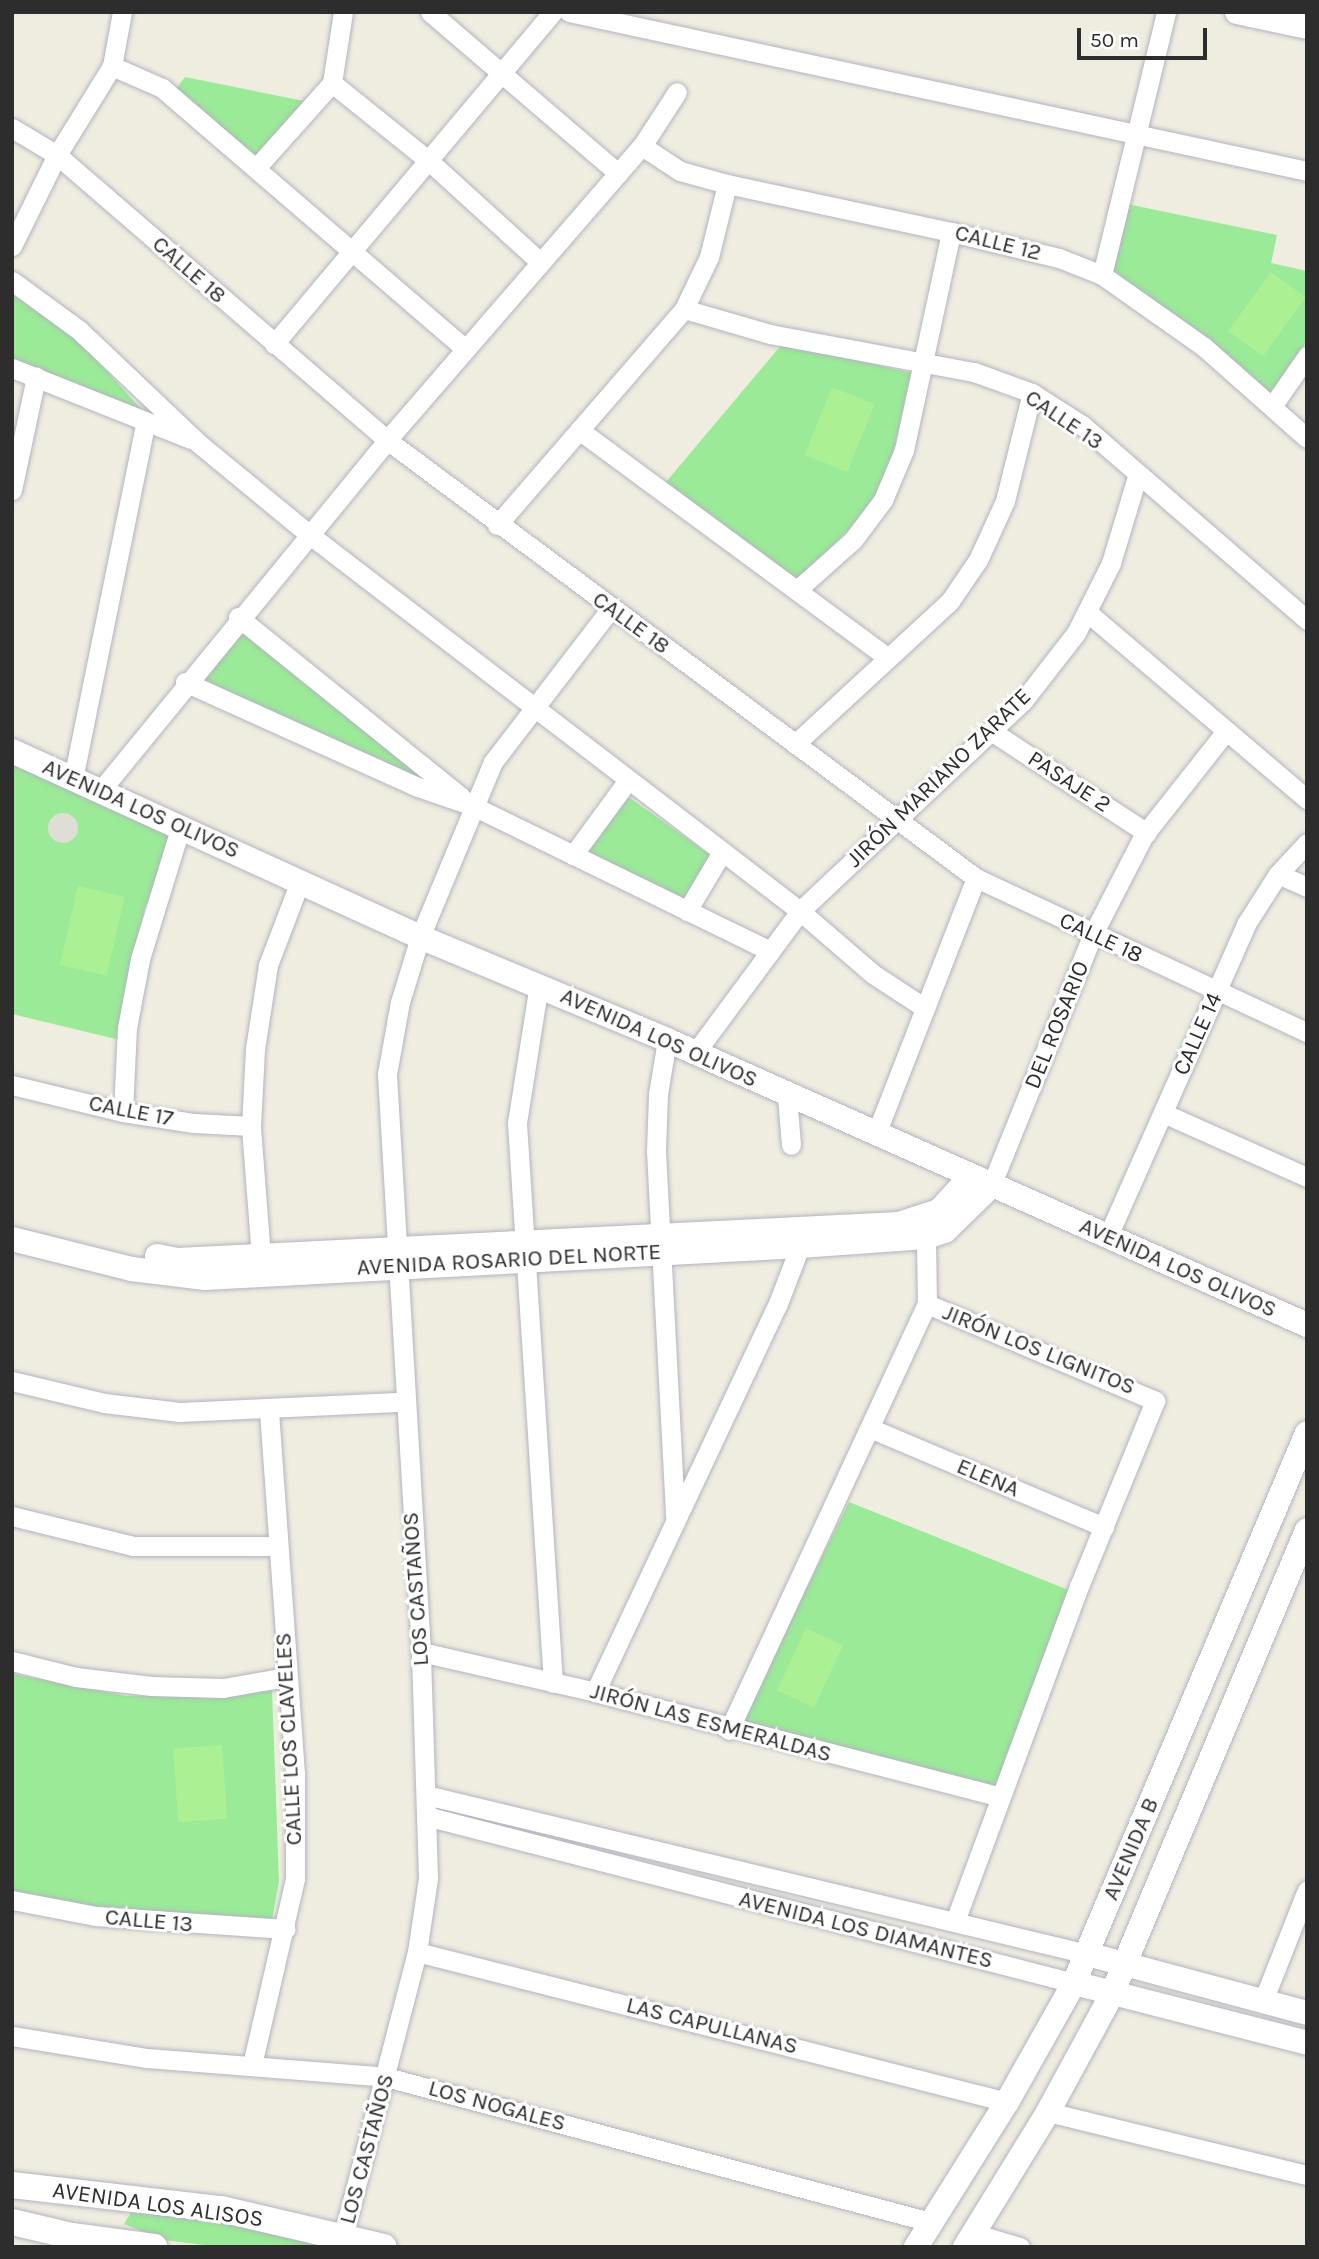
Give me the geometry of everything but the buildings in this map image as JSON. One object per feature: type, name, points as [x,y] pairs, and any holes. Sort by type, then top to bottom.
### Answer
[{"type":"main road","name":"AVENIDA LOS ALISOS","points":[[12,2185],[82,2196],[221,2210],[384,2247]]},
{"type":"main road","points":[[23,2232],[40,2189]]},
{"type":"main road","points":[[71,2242],[82,2196]]},
{"type":"main road","name":"AVENIDA LOS ALISOS","points":[[23,2232],[71,2242],[154,2247]]},
{"type":"street","points":[[12,246],[57,155],[112,66],[122,12]]},
{"type":"street","points":[[256,168],[332,83],[343,12]]},
{"type":"street","points":[[430,12],[618,173]]},
{"type":"street","points":[[274,344],[350,252],[503,77],[553,12]]},
{"type":"street","points":[[569,12],[1136,132],[1307,171]]},
{"type":"street","points":[[1102,275],[1166,12]]},
{"type":"street","points":[[1237,12],[1307,27]]},
{"type":"street","points":[[112,66],[162,89],[465,349]]},
{"type":"street","points":[[332,83],[429,160],[539,261]]},
{"type":"street","points":[[101,790],[185,682],[387,440],[539,261],[642,146],[677,92]]},
{"type":"street","name":"CALLE 18","points":[[12,128],[57,155],[387,440],[497,525],[976,878],[1092,936],[1307,1032]]},
{"type":"street","name":"CALLE 12","points":[[642,146],[680,171],[727,184],[1059,258],[1102,275],[1203,347],[1273,405],[1307,438]]},
{"type":"street","points":[[497,525],[684,309],[709,257],[727,184]]},
{"type":"street","points":[[797,590],[853,540],[883,500],[904,450],[951,232]]},
{"type":"street","points":[[12,281],[79,330],[197,442],[310,535],[800,911],[873,974],[925,1008]]},
{"type":"street","name":"CALLE 13","points":[[684,309],[770,334],[974,372],[1032,393],[1082,425],[1137,477],[1307,620]]},
{"type":"street","points":[[1273,405],[1307,356]]},
{"type":"street","points":[[12,368],[145,424],[197,442]]},
{"type":"street","points":[[12,490],[36,377]]},
{"type":"street","points":[[794,744],[950,601],[978,560],[1005,501],[1032,393]]},
{"type":"street","points":[[73,779],[145,424]]},
{"type":"street","points":[[579,429],[888,658]]},
{"type":"street","name":"JIRÓN MARIANO ZARATE","points":[[695,1053],[800,911],[899,821],[1023,701],[1076,633],[1111,563],[1137,477]]},
{"type":"street","name":"LOS CASTAÑOS","points":[[343,2236],[417,1952],[428,1878],[421,1652],[403,1402],[387,1074],[400,1002],[420,937],[472,806],[493,762],[611,608]]},
{"type":"street","points":[[1087,612],[1307,799]]},
{"type":"street","points":[[238,618],[472,806]]},
{"type":"street","points":[[185,682],[415,786],[472,806],[770,951]]},
{"type":"street","name":"PASAJE 2","points":[[991,731],[1147,833]]},
{"type":"street","name":"DEL ROSARIO","points":[[981,1181],[1092,936],[1147,833],[1226,731]]},
{"type":"street","name":"AVENIDA LOS OLIVOS","points":[[12,751],[420,937],[667,1040],[787,1096],[1307,1325]]},
{"type":"street","points":[[573,855],[628,780]]},
{"type":"street","points":[[123,1112],[127,1028],[138,973],[181,826]]},
{"type":"street","name":"CALLE 14","points":[[1108,1236],[1247,924],[1278,874],[1307,843]]},
{"type":"street","points":[[687,911],[722,852]]},
{"type":"street","points":[[1278,874],[1307,887]]},
{"type":"street","points":[[876,1134],[976,878]]},
{"type":"street","points":[[262,1265],[251,1126],[254,1049],[268,965],[300,881]]},
{"type":"street","points":[[539,985],[517,1123],[553,1683]]},
{"type":"street","points":[[667,1040],[658,1094],[659,1242],[676,1521]]},
{"type":"street","name":"CALLE 17","points":[[12,1085],[123,1112],[194,1124],[251,1126]]},
{"type":"street","points":[[787,1096],[791,1145]]},
{"type":"street","points":[[1163,1113],[1307,1177]]},
{"type":"street","name":"AVENIDA ROSARIO DEL NORTE","points":[[798,1236],[925,1219],[981,1181]]},
{"type":"street","name":"AVENIDA ROSARIO DEL NORTE","points":[[12,1239],[170,1275],[262,1265],[659,1242],[798,1236],[926,1237],[944,1231],[981,1181]]},
{"type":"street","name":"AVENIDA ROSARIO DEL NORTE","points":[[12,1223],[178,1260],[262,1265]]},
{"type":"street","points":[[595,1692],[777,1306],[798,1236]]},
{"type":"street","points":[[729,1730],[872,1429],[927,1304],[926,1237]]},
{"type":"street","name":"JIRÓN LOS LIGNITOS","points":[[927,1304],[1151,1396],[1154,1408],[1104,1527]]},
{"type":"street","points":[[12,1381],[104,1403],[179,1412],[403,1402]]},
{"type":"street","name":"CALLE LOS CLAVELES","points":[[252,2065],[286,1929],[295,1866],[295,1774],[286,1677],[269,1408]]},
{"type":"street","name":"ELENA","points":[[872,1429],[1104,1527]]},
{"type":"street","name":"AVENIDA B","points":[[916,2247],[1007,2102],[1074,1983],[1307,1433]]},
{"type":"street","points":[[12,1516],[133,1546],[278,1546]]},
{"type":"street","points":[[955,1922],[1104,1527]]},
{"type":"street","name":"AVENIDA B","points":[[969,2240],[1048,2112],[1112,1994],[1307,1530]]},
{"type":"street","name":"JIRÓN LAS ESMERALDAS","points":[[421,1652],[595,1692],[729,1730],[1000,1797]]},
{"type":"street","points":[[12,1661],[76,1677],[150,1686],[223,1688],[286,1677]]},
{"type":"street","name":"AVENIDA LOS DIAMANTES","points":[[426,1794],[1087,1954],[1307,2013]]},
{"type":"street","name":"AVENIDA LOS DIAMANTES","points":[[426,1816],[1307,2043]]},
{"type":"street","points":[[1263,2001],[1307,1890]]},
{"type":"street","name":"CALLE 13","points":[[12,1899],[96,1916],[286,1929]]},
{"type":"street","name":"LAS CAPULLANAS","points":[[417,1952],[1007,2102]]},
{"type":"street","name":"LOS NOGALES","points":[[12,2036],[146,2057],[386,2077],[930,2222]]},
{"type":"street","points":[[1048,2112],[1307,2175]]},
{"type":"street","points":[[969,2240],[1020,2247]]},
{"type":"green space","points":[[185,77],[304,101],[254,160],[175,90]]},
{"type":"green space","points":[[1127,204],[1277,235],[1271,263],[1307,271],[1307,340],[1272,396],[1109,272]]},
{"type":"green space","points":[[1271,272],[1306,297],[1263,356],[1228,331]]},
{"type":"green space","points":[[12,292],[73,334],[151,420],[12,363]]},
{"type":"green space","points":[[783,343],[911,373],[893,455],[871,506],[798,582],[666,482]]},
{"type":"green space","points":[[832,387],[875,404],[847,472],[805,455]]},
{"type":"green space","points":[[240,626],[423,773],[413,781],[193,681]]},
{"type":"green space","points":[[12,762],[172,837],[145,908],[129,975],[120,1040],[12,1014]]},
{"type":"green space","points":[[623,793],[713,857],[686,902],[581,852]]},
{"type":"green space","points":[[78,886],[125,897],[107,976],[60,965]]},
{"type":"green space","points":[[849,1502],[1071,1591],[996,1788],[741,1721]]},
{"type":"green space","points":[[806,1628],[843,1645],[814,1708],[777,1691]]},
{"type":"green space","points":[[13,1674],[127,1696],[272,1690],[279,1881],[272,1920],[75,1907],[12,1893]]},
{"type":"green space","points":[[222,1745],[227,1819],[178,1822],[173,1748]]},
{"type":"green space","points":[[132,2211],[259,2228],[343,2247],[221,2247],[163,2240],[124,2224]]},
{"type":"shaded area","points":[[63,813],[74,817],[78,828],[74,839],[63,843],[52,839],[48,828],[52,817]]}]
